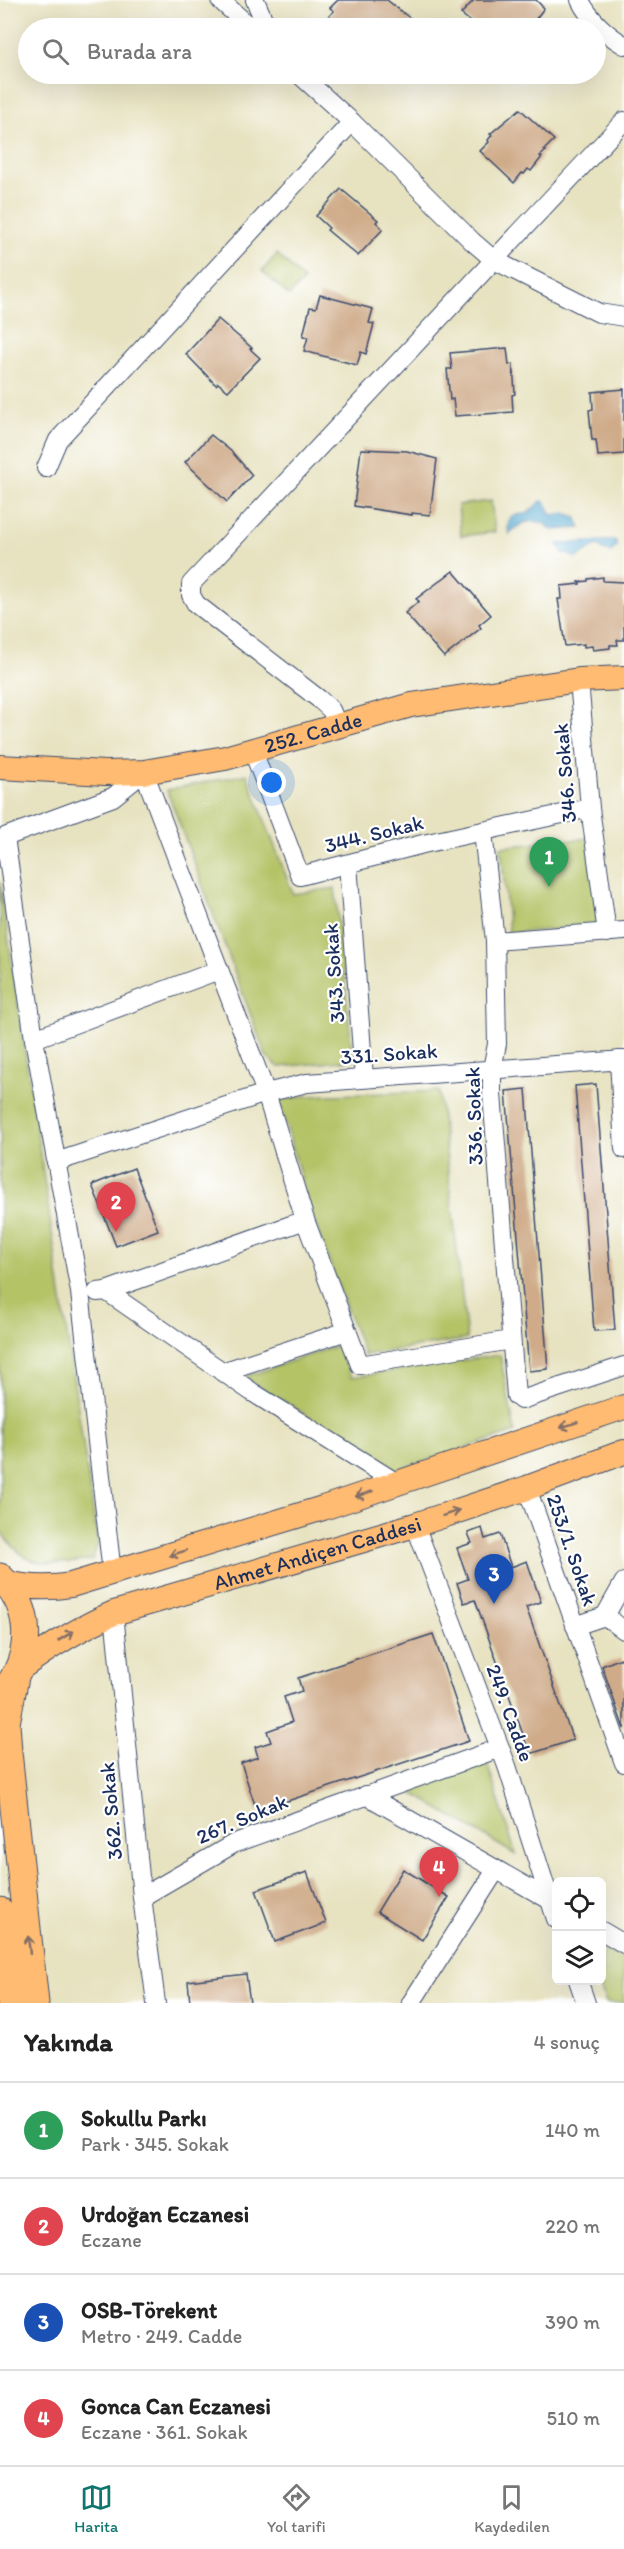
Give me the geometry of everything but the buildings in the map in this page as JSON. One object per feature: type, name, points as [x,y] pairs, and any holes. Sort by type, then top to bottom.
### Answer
[{"type":"highway","points":[[3,1580],[21,1608],[26,1626],[26,1644],[11,1681],[6,1723],[5,1772],[35,2003]]},
{"type":"highway","points":[[0,1911],[11,2003]]},
{"type":"main road","name":"252. Cadde","points":[[0,767],[105,773],[144,772],[225,759],[411,705],[579,680],[624,678]]},
{"type":"main road","name":"Ahmet Andiçen Caddesi","points":[[3,1580],[24,1587],[53,1588],[112,1573],[397,1483],[624,1407]]},
{"type":"main road","name":"Ahmet Andiçen Caddesi","points":[[11,1681],[52,1645],[82,1627],[114,1613],[415,1525],[527,1488],[624,1452]]},
{"type":"street","points":[[220,0],[240,18]]},
{"type":"street","points":[[255,0],[263,18]]},
{"type":"street","points":[[580,0],[593,18]]},
{"type":"street","points":[[606,33],[624,45]]},
{"type":"street","points":[[309,84],[352,122],[472,242],[494,260],[599,313],[624,317]]},
{"type":"street","points":[[338,726],[331,710],[319,699],[196,604],[191,595],[191,584],[624,121]]},
{"type":"street","points":[[46,468],[58,440],[352,122]]},
{"type":"street","name":"346. Sokak","points":[[579,680],[590,808],[616,932]]},
{"type":"street","name":"344. Sokak","points":[[253,751],[300,876],[423,844],[590,808]]},
{"type":"street","points":[[112,1573],[80,1292],[34,1039],[2,834],[113,797],[144,772],[266,1093],[305,1220],[360,1365],[511,1340]]},
{"type":"street","name":"336. Sokak","points":[[483,832],[495,941],[497,1044],[492,1069],[492,1094],[516,1396],[521,1400],[624,1366]]},
{"type":"street","name":"343. Sokak","points":[[348,864],[364,1078]]},
{"type":"street","points":[[495,941],[616,932]]},
{"type":"street","points":[[34,1039],[219,970]]},
{"type":"street","points":[[622,1060],[624,1149]]},
{"type":"street","name":"331. Sokak","points":[[56,1162],[266,1093],[307,1083],[622,1060]]},
{"type":"street","points":[[80,1292],[106,1291],[305,1220]]},
{"type":"street","points":[[106,1291],[222,1372],[397,1483]]},
{"type":"street","points":[[222,1372],[347,1331]]},
{"type":"street","name":"253/1. Sokak","points":[[527,1488],[624,1763]]},
{"type":"street","name":"249. Cadde","points":[[415,1525],[500,1748],[552,1899]]},
{"type":"street","points":[[575,1626],[605,1616],[624,1582]]},
{"type":"street","name":"362. Sokak","points":[[114,1613],[142,1897],[156,2003]]},
{"type":"street","points":[[605,1616],[624,1630]]},
{"type":"street","name":"267. Sokak","points":[[142,1897],[235,1843],[500,1748]]},
{"type":"street","points":[[366,1795],[552,1901]]},
{"type":"street","points":[[411,2003],[496,1870]]},
{"type":"street","points":[[604,1931],[624,1944]]},
{"type":"street","points":[[580,1985],[586,2003]]},
{"type":"green space","points":[[277,254],[304,280],[289,296],[262,271]]},
{"type":"green space","points":[[491,501],[495,532],[461,536],[458,505]]},
{"type":"green space","points":[[247,774],[293,894],[335,888],[353,1060],[279,1067],[266,1056],[167,790]]},
{"type":"green space","points":[[589,838],[598,926],[509,933],[501,847]]},
{"type":"green space","points":[[0,882],[98,1544],[92,1560],[50,1564],[30,1559],[20,1553],[0,1530]]},
{"type":"green space","points":[[439,1091],[467,1339],[364,1355],[310,1210],[279,1100],[306,1096]]},
{"type":"green space","points":[[337,1346],[352,1377],[500,1355],[515,1432],[396,1470],[244,1377]]},
{"type":"green space","points":[[487,1763],[516,1855],[404,1788]]},
{"type":"green space","points":[[606,1948],[624,1959],[624,2003],[606,2003],[599,1985],[606,1985]]},
{"type":"water","points":[[541,501],[545,502],[552,515],[565,513],[576,517],[581,528],[552,530],[536,521],[525,523],[509,534],[508,524],[511,518],[527,514]]},
{"type":"water","points":[[615,540],[617,546],[611,552],[597,545],[577,558],[563,553],[558,544]]},
{"type":"place","name":"Sokullu Parkı","points":[[549,887]]},
{"type":"place","name":"Urdoğan Eczanesi","points":[[116,1232]]},
{"type":"place","name":"OSB-Törekent","points":[[494,1604]]},
{"type":"place","name":"Gonca Can Eczanesi","points":[[439,1897]]}]
